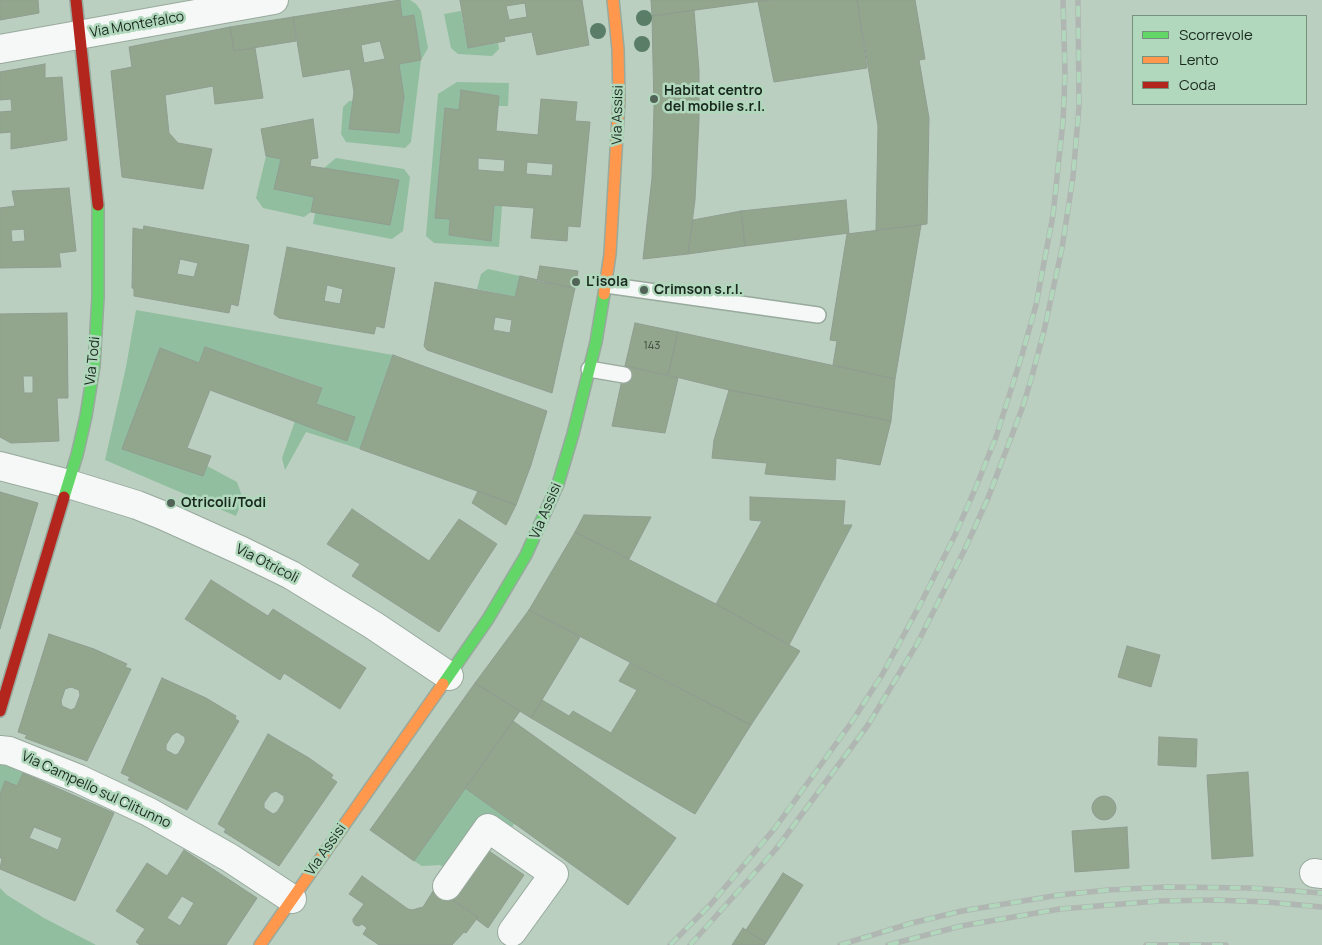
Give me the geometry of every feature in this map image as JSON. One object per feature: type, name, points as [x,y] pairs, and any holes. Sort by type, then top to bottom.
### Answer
[{"type":"street","name":"Via Todi","points":[[0,711],[69,484],[86,416],[94,366],[98,297],[98,194],[76,0]]},
{"type":"street","name":"Via Montefalco","points":[[0,49],[274,0]]},
{"type":"street","name":"Via Assisi","points":[[260,945],[449,676],[512,582],[548,510],[568,455],[590,369],[606,285],[612,228],[619,100],[618,49],[613,0]]},
{"type":"street","name":"Via Otricoli","points":[[0,466],[69,484],[162,515],[242,551],[290,575],[373,625],[449,676]]},
{"type":"street","name":"Via Campello sul Clitunno","points":[[0,750],[9,751],[79,779],[149,812],[230,858],[292,899]]},
{"type":"street","points":[[447,886],[488,828],[554,874],[512,932]]},
{"type":"lane","points":[[606,285],[818,315]]},
{"type":"lane","points":[[590,369],[624,375]]},
{"type":"green space","points":[[400,0],[410,0],[421,11],[428,48],[421,60],[414,15],[402,17]]},
{"type":"green space","points":[[461,11],[468,48],[498,43],[499,49],[492,56],[458,54],[451,48],[444,14]]},
{"type":"green space","points":[[421,60],[411,142],[405,148],[346,142],[341,134],[343,107],[349,101],[353,101],[349,129],[399,133],[404,101],[399,64]]},
{"type":"green space","points":[[457,82],[509,83],[508,106],[498,106],[499,96],[461,90],[459,110],[445,109],[435,217],[450,219],[449,235],[491,241],[494,205],[502,206],[499,247],[434,243],[426,236],[438,94]]},
{"type":"green space","points":[[266,156],[281,159],[275,189],[314,197],[311,212],[304,217],[263,208],[256,198]]},
{"type":"green space","points":[[336,158],[404,169],[410,177],[403,231],[392,239],[313,224],[324,168]]},
{"type":"green space","points":[[488,269],[520,276],[515,297],[477,289],[481,274]]},
{"type":"green space","points":[[136,310],[393,355],[360,449],[306,432],[285,470],[282,458],[295,421],[347,441],[355,417],[316,404],[321,387],[205,347],[199,363],[123,449],[203,475],[207,466],[237,482],[243,499],[236,516],[105,460],[126,367]]},
{"type":"green space","points":[[0,762],[23,773],[17,786],[5,782],[0,794]]},
{"type":"green space","points":[[465,788],[515,823],[507,833],[452,872],[440,865],[422,866],[414,861]]},
{"type":"green space","points":[[0,888],[7,895],[44,918],[96,945],[0,945]]},
{"type":"building","points":[[0,0],[38,0],[39,13],[0,20]]},
{"type":"building","points":[[400,0],[402,17],[414,15],[421,60],[399,64],[404,97],[399,133],[349,129],[354,92],[350,69],[303,77],[293,17]],"holes":[[[380,41],[385,59],[364,63],[361,45]]]},
{"type":"building","points":[[460,0],[582,0],[589,45],[537,55],[532,32],[504,37],[505,41],[468,48]],"holes":[[[525,3],[527,17],[509,20],[506,6]]]},
{"type":"building","points":[[651,0],[769,0],[652,16]]},
{"type":"building","points":[[769,0],[857,0],[867,68],[774,82],[758,2]]},
{"type":"building","points":[[857,0],[915,0],[925,59],[919,60],[929,118],[927,224],[876,230],[878,126]]},
{"type":"building","points":[[694,10],[699,70],[699,120],[695,200],[688,254],[643,259],[652,178],[654,108],[652,16]]},
{"type":"building","points":[[293,17],[296,41],[234,51],[230,27]]},
{"type":"building","points":[[230,27],[234,51],[255,48],[263,98],[215,104],[213,86],[165,95],[169,133],[178,143],[212,149],[203,189],[122,177],[111,71],[132,67],[129,47]]},
{"type":"building","points":[[45,64],[45,78],[62,77],[67,140],[11,149],[11,132],[0,133],[0,112],[12,111],[11,99],[0,100],[0,72]]},
{"type":"building","points":[[461,90],[499,96],[496,131],[538,135],[541,99],[577,102],[575,121],[590,122],[580,227],[568,226],[567,241],[531,238],[534,208],[494,205],[491,241],[449,235],[450,219],[435,218],[445,108],[459,110]],"holes":[[[478,158],[505,160],[504,172],[478,170]],[[527,162],[553,164],[552,176],[526,174]]]},
{"type":"building","points":[[313,119],[318,158],[311,159],[310,166],[399,180],[390,225],[311,212],[314,197],[274,189],[281,159],[266,156],[261,129]]},
{"type":"building","points":[[69,188],[76,251],[59,253],[61,267],[0,268],[0,208],[15,206],[12,191]],"holes":[[[24,229],[25,241],[12,242],[11,230]]]},
{"type":"building","points":[[846,200],[849,233],[745,246],[741,211]]},
{"type":"building","points":[[741,211],[745,246],[688,254],[693,220]]},
{"type":"building","points":[[921,225],[895,379],[833,365],[837,341],[830,340],[847,234]]},
{"type":"building","points":[[144,226],[249,245],[238,306],[231,304],[229,313],[134,296],[134,289],[132,288],[133,228],[143,230]],"holes":[[[180,259],[198,263],[194,277],[177,274]]]},
{"type":"building","points":[[287,247],[395,268],[384,328],[376,326],[374,334],[279,318],[274,314]],"holes":[[[327,285],[343,289],[340,304],[324,301]]]},
{"type":"building","points":[[540,266],[578,271],[575,288],[537,281]]},
{"type":"building","points":[[520,276],[575,288],[552,393],[427,350],[424,346],[435,282],[515,297]],"holes":[[[495,317],[512,320],[510,333],[493,330]]]},
{"type":"building","points":[[67,313],[68,398],[57,398],[59,441],[11,443],[0,437],[0,314]],"holes":[[[23,376],[33,376],[33,393],[24,393]]]},
{"type":"building","points":[[635,323],[678,332],[668,375],[625,366]]},
{"type":"building","points":[[678,332],[895,379],[891,421],[729,390],[668,375]]},
{"type":"building","points":[[205,347],[322,388],[316,404],[355,417],[347,441],[210,390],[187,448],[211,456],[203,476],[122,449],[160,348],[199,363]]},
{"type":"building","points":[[393,355],[547,411],[531,465],[516,505],[360,449]]},
{"type":"building","points":[[625,366],[678,378],[665,433],[612,426]]},
{"type":"building","points":[[729,390],[891,421],[880,465],[836,458],[835,480],[765,474],[767,463],[712,458],[714,440]]},
{"type":"building","points":[[478,491],[516,505],[506,525],[472,503]]},
{"type":"building","points":[[0,492],[38,503],[0,629]]},
{"type":"building","points":[[750,497],[845,501],[843,525],[852,525],[789,645],[716,604],[762,521],[750,520]]},
{"type":"building","points":[[352,509],[429,561],[459,519],[497,544],[439,632],[352,576],[360,564],[327,544]]},
{"type":"building","points":[[584,515],[651,517],[629,559],[575,532]]},
{"type":"building","points":[[575,532],[716,604],[800,651],[751,725],[529,610]]},
{"type":"building","points":[[211,580],[268,616],[273,609],[366,668],[340,709],[284,673],[280,680],[185,619]]},
{"type":"building","points":[[529,610],[580,637],[531,718],[475,683]]},
{"type":"building","points":[[49,634],[94,649],[127,664],[125,667],[131,669],[87,761],[25,738],[27,735],[18,732]],"holes":[[[71,687],[79,690],[80,695],[75,708],[71,710],[62,706],[61,701],[65,689]]]},
{"type":"building","points":[[1127,646],[1160,655],[1151,687],[1118,677]]},
{"type":"building","points":[[630,663],[751,725],[695,814],[531,718],[542,700],[569,716],[573,711],[611,733],[637,690],[619,681]]},
{"type":"building","points":[[162,678],[206,698],[236,716],[235,719],[239,721],[187,810],[128,780],[130,777],[121,773]],"holes":[[[177,732],[185,737],[185,742],[178,754],[175,755],[166,750],[166,745],[172,735]]]},
{"type":"building","points":[[475,683],[520,711],[414,861],[370,830]]},
{"type":"building","points":[[513,721],[676,838],[628,905],[465,788]]},
{"type":"building","points":[[268,734],[309,758],[333,775],[331,778],[337,782],[279,866],[224,832],[226,829],[218,824]],"holes":[[[276,791],[284,796],[284,801],[277,812],[273,814],[264,808],[264,803],[271,793]]]},
{"type":"building","points":[[1159,737],[1197,739],[1196,767],[1158,765]]},
{"type":"building","points":[[1248,772],[1253,856],[1212,859],[1207,775]]},
{"type":"building","points":[[23,773],[114,813],[75,901],[0,869],[2,858],[0,858],[0,794],[5,781],[17,786]],"holes":[[[34,827],[62,838],[58,850],[29,838]]]},
{"type":"building","points":[[1104,796],[1112,800],[1116,808],[1112,816],[1104,820],[1096,816],[1092,808],[1096,800]]},
{"type":"building","points":[[1127,827],[1129,868],[1075,872],[1072,831]]},
{"type":"building","points":[[483,847],[524,875],[488,928],[476,919],[478,917],[449,897]]},
{"type":"building","points":[[184,850],[257,898],[226,945],[140,945],[136,942],[145,929],[116,911],[147,863],[167,876]],"holes":[[[182,896],[194,903],[180,926],[167,918]]]},
{"type":"building","points":[[783,873],[803,885],[766,943],[746,930]]},
{"type":"building","points":[[362,876],[408,909],[412,910],[423,907],[435,888],[478,917],[466,933],[464,932],[452,945],[379,945],[363,934],[367,928],[362,924],[359,926],[355,925],[353,922],[353,919],[364,904],[349,894]]},
{"type":"building","points":[[743,928],[766,943],[764,945],[732,945]]},
{"type":"railway","points":[[670,945],[711,904],[775,828],[851,723],[882,675],[922,601],[955,535],[976,487],[996,437],[1022,355],[1036,305],[1053,215],[1063,121],[1065,73],[1063,0]]},
{"type":"railway","points":[[690,945],[776,849],[868,725],[917,644],[964,551],[988,498],[1023,406],[1032,376],[1062,248],[1073,177],[1079,107],[1078,0]]},
{"type":"railway","points":[[840,945],[912,923],[962,911],[1059,895],[1165,887],[1252,888],[1322,893]]},
{"type":"railway","points":[[888,945],[961,926],[1060,909],[1159,901],[1215,900],[1322,907]]},
{"type":"railway","points":[[1146,945],[1226,945]]},
{"type":"traffic: fast","points":[[64,497],[77,455],[86,416],[94,366],[98,297],[98,205]]},
{"type":"traffic: fast","points":[[443,684],[488,619],[526,555],[558,484],[573,434],[596,342],[604,294]]},
{"type":"traffic: slow","points":[[604,294],[610,254],[619,100],[618,49],[613,0]]},
{"type":"traffic: slow","points":[[260,945],[443,684]]},
{"type":"traffic: jam","points":[[76,0],[98,205]]},
{"type":"traffic: jam","points":[[0,711],[64,497]]},
{"type":"place","name":"Habitat centro del mobile s.r.l.","points":[[654,99]]},
{"type":"place","name":"L'isola","points":[[576,282]]},
{"type":"place","name":"Crimson s.r.l.","points":[[644,290]]},
{"type":"place","name":"Otricoli/Todi","points":[[171,503]]}]
